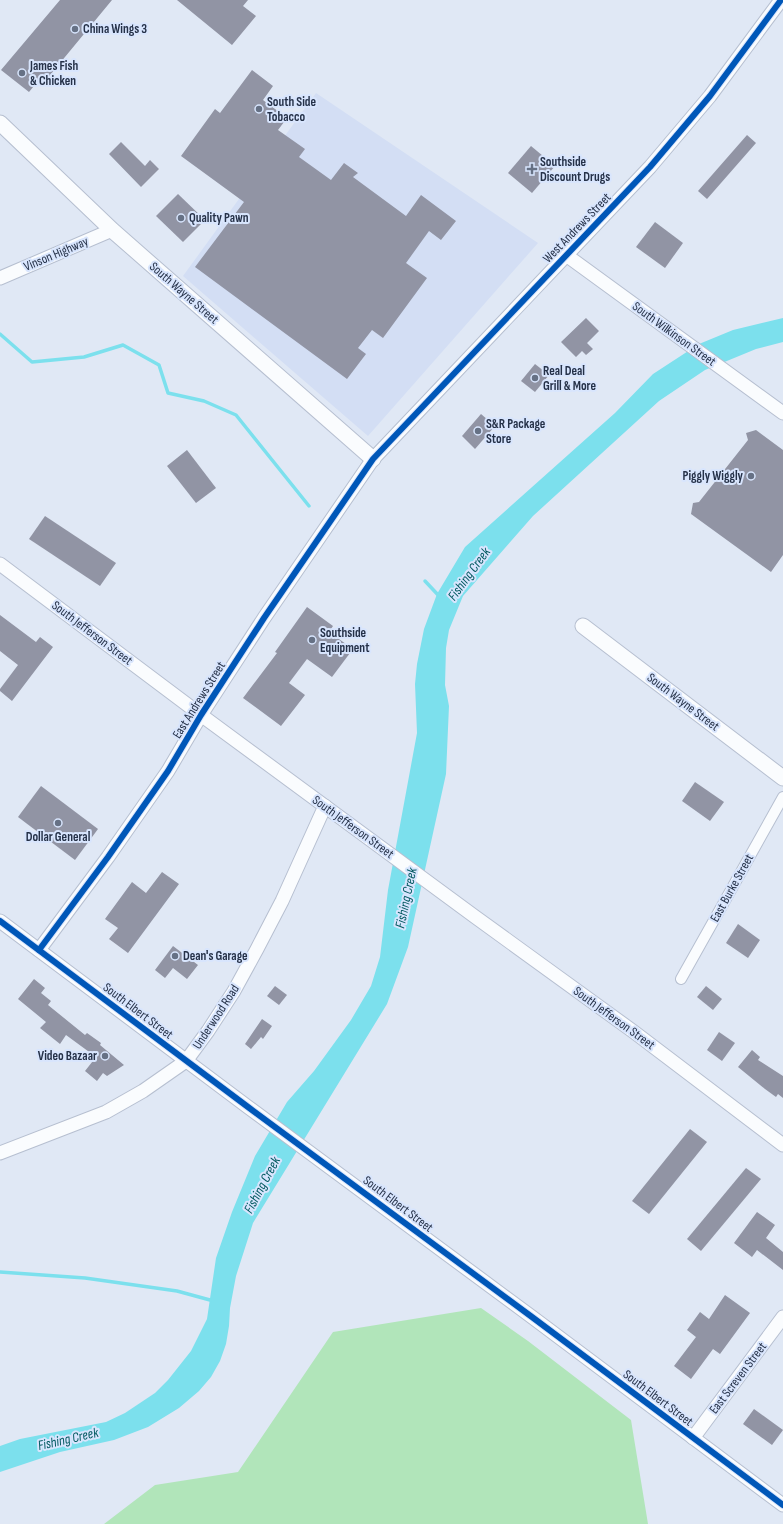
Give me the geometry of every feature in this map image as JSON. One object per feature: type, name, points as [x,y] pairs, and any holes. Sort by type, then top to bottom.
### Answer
[{"type":"main road","name":"South Wayne Street","points":[[0,124],[112,230],[373,459]]},
{"type":"main road","name":"South Wayne Street","points":[[583,626],[783,778]]},
{"type":"street","name":"West Andrews Street","points":[[373,459],[650,167],[710,96],[781,0]]},
{"type":"street","name":"Vinson Highway","points":[[0,278],[112,230]]},
{"type":"street","name":"South Wilkinson Street","points":[[566,255],[783,413]]},
{"type":"street","name":"East Andrews Street","points":[[39,950],[108,857],[168,771],[201,715],[264,618],[373,459]]},
{"type":"street","name":"South Jefferson Street","points":[[0,564],[324,806],[634,1032],[783,1146]]},
{"type":"street","name":"East Burke Street","points":[[681,979],[783,798]]},
{"type":"street","name":"Underwood Road","points":[[0,1153],[106,1112],[143,1091],[186,1061],[234,991],[282,901],[324,806]]},
{"type":"street","name":"South Elbert Street","points":[[0,921],[186,1061],[539,1321],[783,1505]]},
{"type":"street","name":"East Screven Street","points":[[693,1438],[783,1317]]},
{"type":"shaded area","points":[[316,93],[538,243],[368,436],[183,276]]},
{"type":"green space","points":[[481,1308],[528,1341],[631,1420],[648,1524],[104,1524],[155,1485],[238,1472],[333,1332]]},
{"type":"water","name":"Fishing Creek","points":[[783,318],[783,342],[756,349],[705,370],[659,401],[533,516],[463,596],[449,630],[446,648],[445,685],[449,706],[446,774],[408,947],[387,1004],[253,1223],[236,1276],[230,1308],[226,1344],[220,1361],[211,1377],[199,1391],[179,1408],[148,1427],[114,1440],[60,1452],[0,1472],[0,1446],[20,1439],[106,1422],[125,1413],[155,1393],[168,1380],[191,1351],[207,1319],[216,1258],[232,1212],[255,1156],[287,1102],[314,1071],[351,1020],[371,986],[380,957],[388,890],[417,733],[415,684],[417,664],[424,629],[437,594],[465,547],[615,413],[653,374],[699,344],[733,330]]},
{"type":"building","points":[[60,0],[112,0],[46,80],[42,76],[29,92],[1,70]]},
{"type":"building","points":[[177,0],[248,0],[243,6],[256,16],[232,45]]},
{"type":"building","points":[[252,70],[273,86],[263,100],[287,118],[278,130],[305,149],[299,157],[331,180],[344,163],[358,173],[353,177],[406,216],[421,195],[456,221],[441,240],[429,231],[406,263],[427,278],[383,338],[372,330],[358,348],[366,354],[347,379],[195,267],[244,202],[181,156],[215,109],[220,113]]},
{"type":"building","points":[[747,135],[756,143],[707,199],[698,191]]},
{"type":"building","points":[[121,142],[145,166],[150,160],[159,169],[141,187],[109,154]]},
{"type":"building","name":"Southside Discount Drugs","points":[[531,146],[555,166],[532,193],[508,173]]},
{"type":"building","name":"Quality Pawn","points":[[178,194],[205,220],[183,242],[156,216]]},
{"type":"building","points":[[655,222],[683,243],[665,268],[636,247]]},
{"type":"building","points":[[586,318],[599,331],[587,343],[593,349],[586,355],[582,351],[576,357],[561,342]]},
{"type":"building","name":"Real Deal Grill & More","points":[[535,364],[549,375],[535,392],[521,381]]},
{"type":"building","name":"S&R Package Store","points":[[481,414],[495,426],[475,449],[462,436]]},
{"type":"building","name":"Piggly Wiggly","points":[[756,430],[783,450],[783,555],[771,572],[691,514],[693,503],[699,502],[748,440],[746,433]]},
{"type":"building","points":[[187,450],[216,488],[196,503],[167,466]]},
{"type":"building","points":[[45,516],[116,563],[100,586],[29,539]]},
{"type":"building","points":[[307,607],[333,626],[329,632],[353,649],[332,677],[307,659],[289,683],[305,695],[281,726],[243,698],[277,653],[275,652]]},
{"type":"building","points":[[0,615],[36,642],[40,637],[53,647],[12,701],[0,691],[0,689],[18,665],[0,651]]},
{"type":"building","points":[[695,782],[724,802],[710,821],[682,801]]},
{"type":"building","name":"Dollar General","points":[[41,786],[98,829],[75,860],[18,817]]},
{"type":"building","points":[[162,872],[179,884],[128,953],[109,939],[118,928],[105,919],[132,882],[146,893]]},
{"type":"building","points":[[738,924],[760,940],[748,958],[726,943]]},
{"type":"building","name":"Dean's Garage","points":[[173,946],[198,965],[187,979],[173,968],[165,978],[155,970]]},
{"type":"building","points":[[34,979],[45,988],[41,993],[51,1001],[48,1005],[85,1035],[87,1033],[101,1043],[100,1045],[124,1065],[107,1076],[103,1073],[97,1081],[85,1071],[96,1057],[66,1035],[60,1044],[40,1028],[46,1022],[18,999]]},
{"type":"building","points":[[275,986],[287,995],[279,1005],[267,996]]},
{"type":"building","points":[[706,986],[722,999],[713,1010],[697,997]]},
{"type":"building","points":[[262,1019],[272,1026],[263,1039],[261,1037],[251,1049],[245,1044]]},
{"type":"building","points":[[719,1032],[735,1043],[722,1061],[707,1050]]},
{"type":"building","points":[[752,1050],[760,1057],[758,1060],[783,1076],[783,1098],[778,1094],[776,1097],[738,1067]]},
{"type":"building","points":[[690,1129],[707,1142],[649,1214],[632,1201]]},
{"type":"building","points":[[746,1168],[761,1179],[701,1251],[687,1239]]},
{"type":"building","points":[[757,1212],[775,1225],[766,1238],[783,1252],[783,1270],[757,1250],[752,1257],[734,1243]]},
{"type":"building","points":[[725,1295],[750,1313],[720,1354],[713,1349],[691,1379],[674,1366],[696,1337],[687,1330],[700,1312],[709,1319]]},
{"type":"building","points":[[754,1409],[783,1430],[772,1445],[743,1424]]},
{"type":"waterway","points":[[0,334],[32,362],[84,357],[123,345],[159,365],[168,393],[204,401],[236,415],[309,506]]},
{"type":"waterway","name":"Fishing Creek","points":[[425,581],[440,597]]},
{"type":"waterway","points":[[0,1272],[85,1278],[177,1291],[210,1300]]},
{"type":"cycle path","points":[[39,950],[108,857],[168,771],[201,715],[264,618],[373,459],[650,167],[710,96],[781,0]]},
{"type":"cycle path","points":[[0,921],[783,1505]]},
{"type":"place","name":"China Wings 3","points":[[75,29]]},
{"type":"place","name":"James Fish & Chicken","points":[[22,73]]},
{"type":"place","name":"South Side Tobacco","points":[[259,109]]},
{"type":"place","name":"Southside Discount Drugs","points":[[532,169]]},
{"type":"place","name":"Quality Pawn","points":[[181,218]]},
{"type":"place","name":"Real Deal Grill & More","points":[[535,378]]},
{"type":"place","name":"S&R Package Store","points":[[478,431]]},
{"type":"place","name":"Piggly Wiggly","points":[[751,476]]},
{"type":"place","name":"Southside Equipment","points":[[312,640]]},
{"type":"place","name":"Dollar General","points":[[58,823]]},
{"type":"place","name":"Dean's Garage","points":[[175,956]]},
{"type":"place","name":"Video Bazaar","points":[[105,1056]]}]
